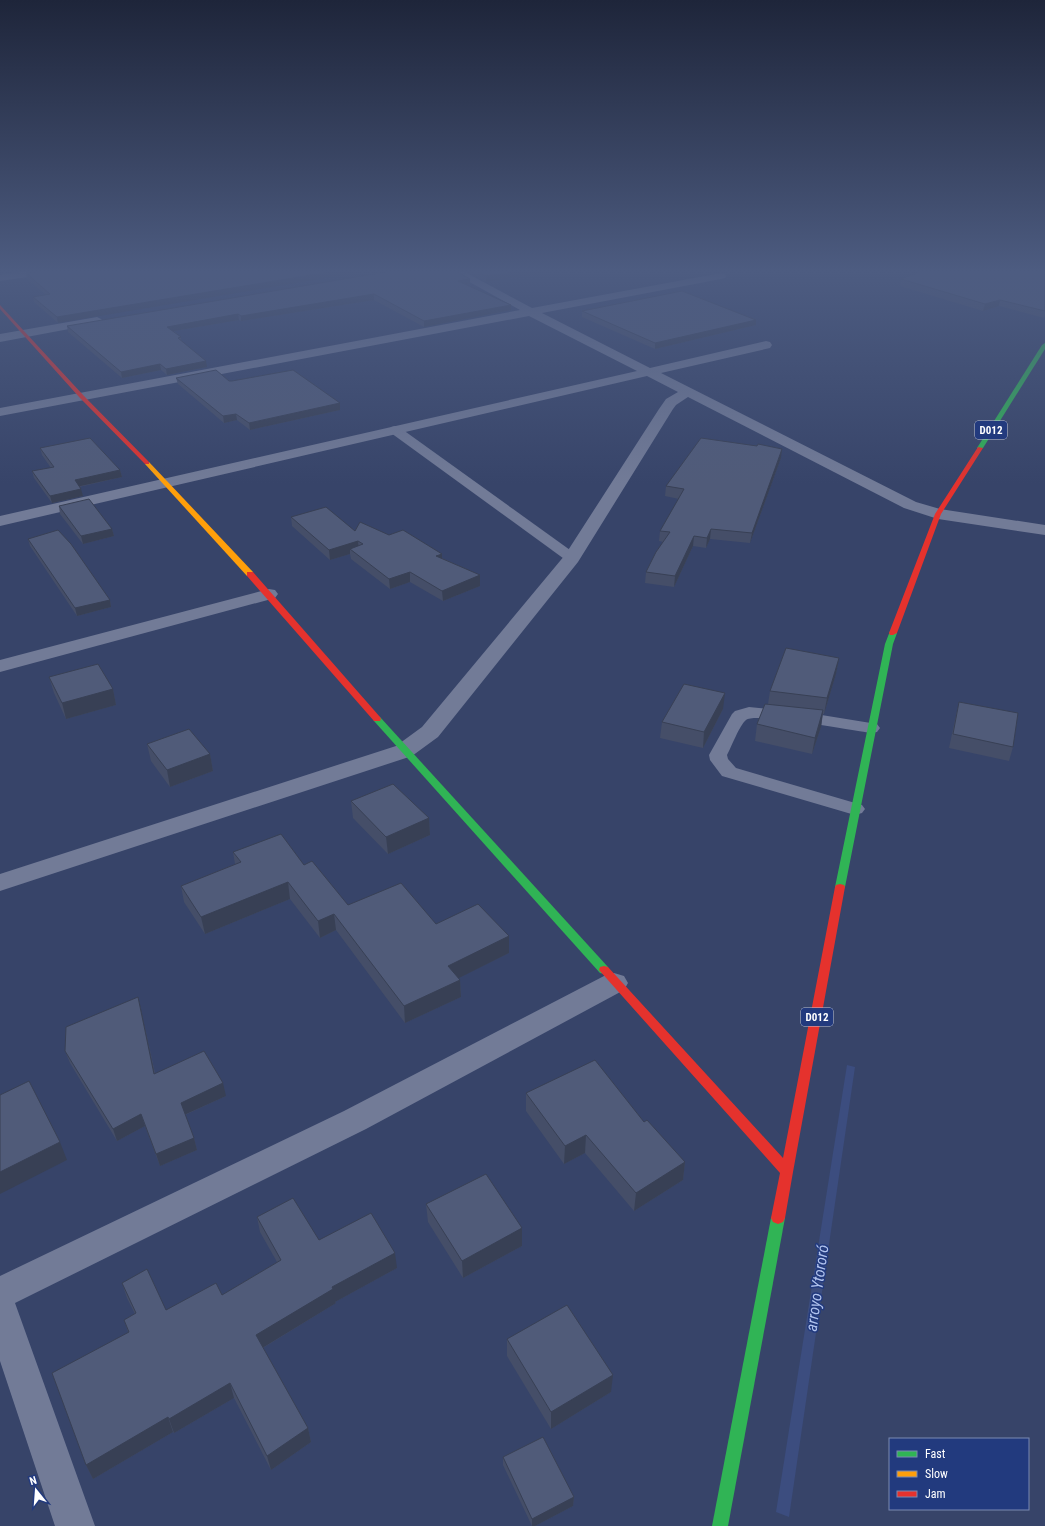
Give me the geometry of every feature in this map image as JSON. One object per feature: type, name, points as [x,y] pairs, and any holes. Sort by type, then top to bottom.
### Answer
[{"type":"street","points":[[32,341],[82,397],[166,483],[269,594],[404,751],[787,1172]]},
{"type":"street","points":[[0,412],[382,341]]},
{"type":"street","points":[[589,341],[910,505],[938,514],[1045,530]]},
{"type":"street","points":[[0,521],[766,345]]},
{"type":"street","name":"D012","points":[[720,1526],[855,809],[889,644],[938,514],[1045,345]]},
{"type":"street","points":[[0,883],[404,751],[430,732],[572,558],[666,409],[671,402],[688,391]]},
{"type":"street","points":[[0,666],[269,594]]},
{"type":"street","points":[[0,1292],[355,1120],[614,983]]},
{"type":"street","points":[[0,1309],[75,1526]]},
{"type":"lane","points":[[394,430],[572,558]]},
{"type":"lane","points":[[855,809],[729,772],[719,760],[718,755],[740,715],[748,712],[766,712],[871,728]]},
{"type":"water","name":"arroyo Ytororó","points":[[847,1065],[855,1067],[789,1517],[776,1512]]},
{"type":"building","points":[[85,341],[182,341],[206,361],[166,369],[160,364],[121,372]]},
{"type":"building","points":[[651,341],[663,341],[655,343]]},
{"type":"building","points":[[216,370],[229,381],[232,381],[293,370],[340,403],[249,423],[236,414],[223,416],[176,378]]},
{"type":"building","points":[[90,438],[120,470],[75,480],[81,489],[50,496],[32,471],[54,467],[40,448]]},
{"type":"building","points":[[701,438],[757,446],[758,444],[782,449],[752,533],[711,529],[707,538],[694,536],[675,576],[646,572],[656,552],[670,532],[660,531],[684,489],[666,486]]},
{"type":"building","points":[[89,499],[112,529],[81,536],[59,506]]},
{"type":"building","points":[[326,507],[355,531],[360,522],[389,535],[403,530],[442,554],[436,556],[480,575],[442,591],[410,572],[389,579],[350,549],[363,544],[358,541],[329,550],[291,517]]},
{"type":"building","points":[[58,530],[71,544],[110,600],[75,608],[28,539]]},
{"type":"building","points":[[786,648],[839,658],[827,698],[770,691]]},
{"type":"building","points":[[98,664],[113,689],[62,703],[49,677]]},
{"type":"building","points":[[684,684],[725,693],[704,732],[662,722]]},
{"type":"building","points":[[959,702],[1018,713],[1013,747],[953,734]]},
{"type":"building","points":[[765,704],[823,710],[815,738],[757,724]]},
{"type":"building","points":[[189,729],[210,754],[167,770],[147,744]]},
{"type":"building","points":[[393,784],[429,818],[386,837],[351,801]]},
{"type":"building","points":[[281,834],[304,865],[312,861],[348,905],[401,883],[436,924],[478,904],[509,936],[448,966],[460,980],[404,1006],[334,914],[318,921],[288,882],[201,917],[181,886],[241,862],[233,852]]},
{"type":"building","points":[[138,997],[154,1074],[204,1051],[223,1083],[181,1103],[194,1138],[156,1154],[141,1114],[113,1129],[65,1051],[66,1027]]},
{"type":"building","points":[[595,1060],[644,1122],[647,1120],[685,1162],[636,1193],[586,1135],[565,1146],[526,1093]]},
{"type":"building","points":[[29,1081],[60,1142],[0,1172],[0,1095]]},
{"type":"building","points":[[486,1174],[522,1228],[462,1261],[426,1204]]},
{"type":"building","points":[[293,1198],[319,1240],[371,1213],[395,1253],[332,1287],[333,1289],[256,1335],[308,1428],[267,1456],[230,1383],[86,1465],[52,1373],[129,1332],[124,1320],[136,1313],[122,1283],[147,1269],[166,1310],[216,1283],[222,1295],[281,1260],[257,1217]]},
{"type":"building","points":[[567,1305],[613,1375],[551,1412],[507,1339]]},
{"type":"building","points":[[543,1437],[574,1497],[532,1519],[503,1457]]},
{"type":"traffic: fast","points":[[980,448],[1045,345]]},
{"type":"traffic: fast","points":[[840,887],[889,644],[893,633]]},
{"type":"traffic: fast","points":[[377,719],[604,970]]},
{"type":"traffic: fast","points":[[720,1526],[778,1218]]},
{"type":"traffic: slow","points":[[147,463],[250,574]]},
{"type":"traffic: jam","points":[[32,341],[82,397],[147,463]]},
{"type":"traffic: jam","points":[[893,633],[938,514],[980,448]]},
{"type":"traffic: jam","points":[[250,574],[377,719]]},
{"type":"traffic: jam","points":[[778,1218],[840,887]]},
{"type":"traffic: jam","points":[[604,970],[787,1172]]}]
